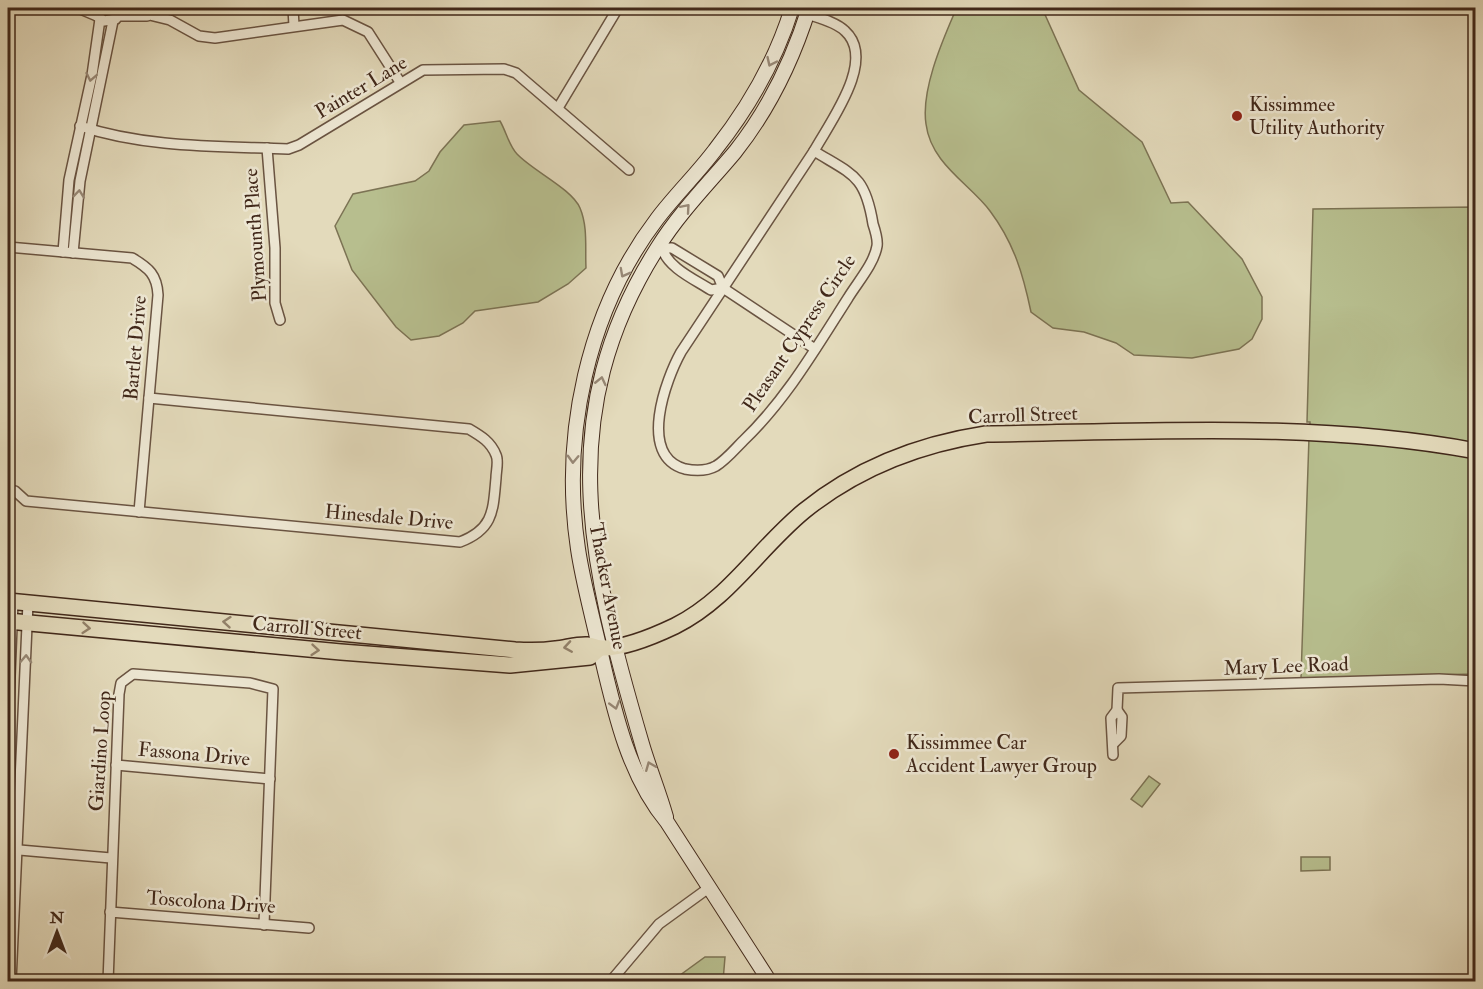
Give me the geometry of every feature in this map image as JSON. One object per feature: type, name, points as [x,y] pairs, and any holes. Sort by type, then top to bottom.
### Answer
[{"type":"main road","name":"Carroll Street","points":[[16,602],[536,651],[587,644],[600,648],[630,644],[674,626],[710,604],[736,582],[803,512],[846,482],[919,449],[959,438],[986,434],[1294,432],[1412,439],[1476,451]]},
{"type":"main road","name":"Carroll Street","points":[[9,621],[340,652],[510,665],[590,657],[600,648]]},
{"type":"main road","points":[[340,652],[355,642],[462,651],[474,646]]},
{"type":"street","points":[[78,8],[97,14],[149,16],[170,20],[199,36],[215,38],[336,20],[356,24],[368,32],[400,82]]},
{"type":"street","points":[[292,8],[294,26]]},
{"type":"street","points":[[558,108],[618,8]]},
{"type":"street","name":"Thacker Avenue","points":[[770,981],[667,822],[648,799],[633,765],[600,648],[576,539],[573,494],[576,430],[582,389],[599,330],[624,272],[645,237],[743,111],[766,73],[792,8]]},
{"type":"street","name":"Thacker Avenue","points":[[667,822],[637,726],[592,541],[589,496],[591,436],[607,356],[630,297],[660,247],[753,126],[783,74],[808,11]]},
{"type":"street","name":"Pleasant Cypress Circle","points":[[808,11],[845,31],[856,46],[858,63],[851,83],[814,151],[681,352],[668,379],[660,413],[659,435],[661,446],[673,462],[693,470],[716,466],[762,423],[815,349],[867,267],[877,246],[870,206],[859,179],[814,151]]},
{"type":"street","points":[[68,252],[69,180],[80,126],[97,14]]},
{"type":"street","points":[[68,252],[90,129],[117,15]]},
{"type":"street","name":"Painter Lane","points":[[80,126],[116,137],[147,141],[288,149],[299,145],[423,70],[504,69],[516,73],[629,170]]},
{"type":"street","name":"Plymounth Place","points":[[267,148],[275,248],[275,303],[280,320]]},
{"type":"street","points":[[645,237],[660,247],[672,248],[718,276],[723,288],[815,349]]},
{"type":"street","points":[[8,247],[68,252]]},
{"type":"street","points":[[660,247],[665,260],[680,270],[711,290],[723,288]]},
{"type":"street","name":"Bartlet Drive","points":[[68,252],[132,258],[147,267],[157,280],[158,295],[139,512]]},
{"type":"street","name":"Hinesdale Drive","points":[[15,491],[26,501],[460,542],[475,537],[489,519],[498,456],[488,440],[470,429],[149,398]]},
{"type":"street","points":[[8,726],[9,621],[16,602]]},
{"type":"street","points":[[9,981],[12,849],[27,623],[16,602]]},
{"type":"street","name":"Giardino Loop","points":[[108,981],[119,694],[121,683],[127,678],[141,674],[239,682],[273,689],[264,925]]},
{"type":"street","name":"Mary Lee Road","points":[[1113,754],[1114,742],[1121,736],[1122,717],[1117,710],[1118,688],[1439,679],[1476,681]]},
{"type":"street","name":"Fassona Drive","points":[[116,765],[270,779]]},
{"type":"street","points":[[12,849],[111,858]]},
{"type":"street","points":[[610,981],[659,924],[710,887]]},
{"type":"street","name":"Toscolona Drive","points":[[110,912],[309,928]]},
{"type":"green space","points":[[949,8],[1042,8],[1079,90],[1142,142],[1171,203],[1188,202],[1242,259],[1262,297],[1262,319],[1252,339],[1239,349],[1192,358],[1134,355],[1116,343],[1084,332],[1053,328],[1031,312],[1021,272],[998,223],[982,201],[943,162],[929,138],[925,111],[926,97],[933,68],[954,14]]},
{"type":"green space","points":[[500,121],[517,154],[576,201],[583,215],[586,268],[568,284],[538,302],[475,311],[463,323],[439,336],[411,340],[396,327],[352,270],[335,226],[353,194],[415,181],[429,171],[440,152],[464,125]]},
{"type":"green space","points":[[1475,207],[1475,446],[1310,428],[1310,422],[1307,422],[1313,209]]},
{"type":"green space","points":[[1309,437],[1357,438],[1475,456],[1475,674],[1301,678]]},
{"type":"green space","points":[[1149,776],[1160,784],[1142,807],[1131,799]]},
{"type":"green space","points":[[1301,857],[1330,857],[1330,870],[1301,871]]},
{"type":"green space","points":[[705,957],[725,957],[723,981],[672,981]]},
{"type":"place","name":"Kissimmee Utility Authority","points":[[1237,116]]},
{"type":"place","name":"Kissimmee Car Accident Lawyer Group","points":[[894,754]]}]
